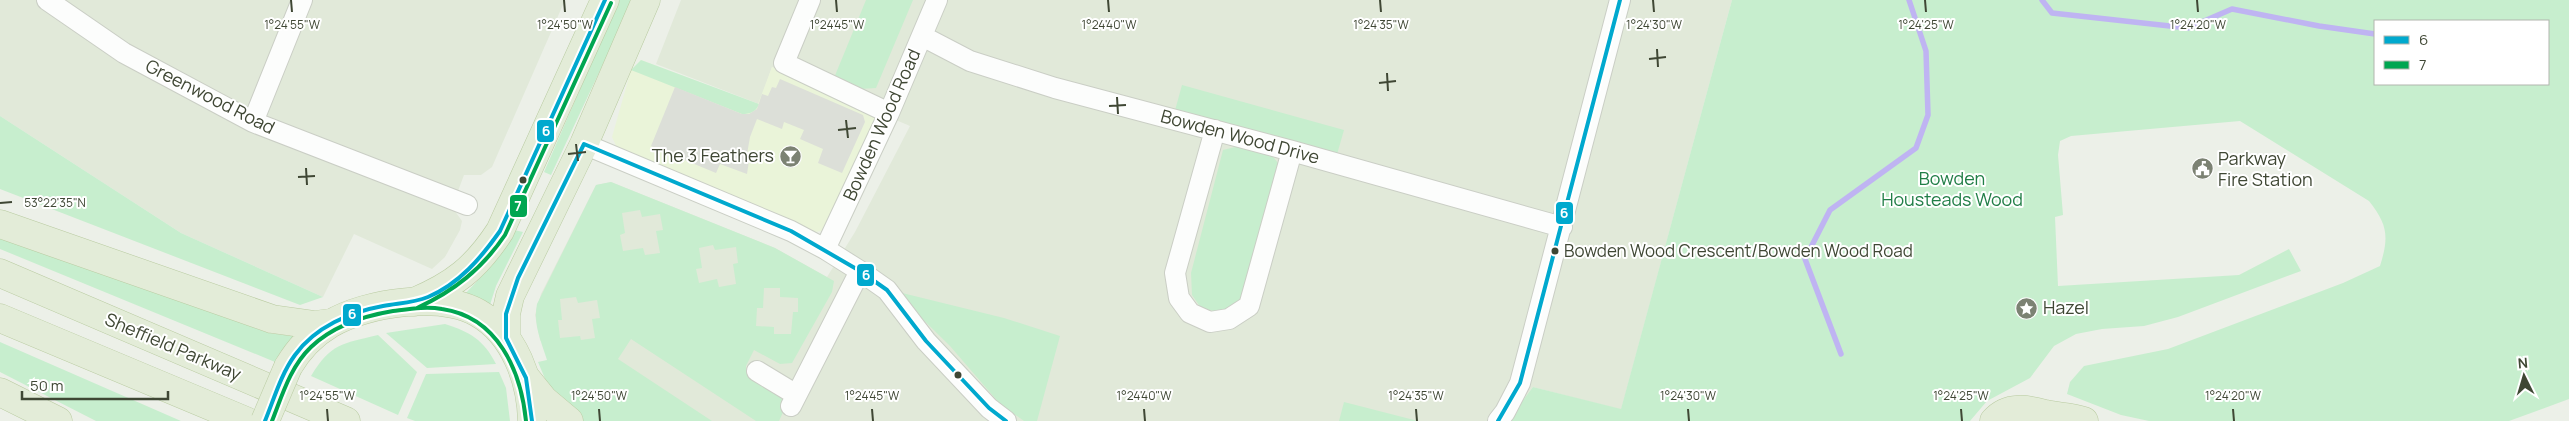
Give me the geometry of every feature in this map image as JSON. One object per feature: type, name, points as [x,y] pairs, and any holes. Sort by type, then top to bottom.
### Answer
[{"type":"highway","points":[[414,302],[442,291],[468,272],[485,254],[500,231],[605,0]]},
{"type":"highway","points":[[506,338],[506,314],[510,296],[584,144],[646,0]]},
{"type":"highway","points":[[0,224],[272,319],[314,325],[330,324],[383,306],[414,302],[444,302],[462,307],[479,314],[506,338],[526,378],[544,400],[569,421]]},
{"type":"highway","name":"Sheffield Parkway","points":[[0,273],[346,421]]},
{"type":"highway","points":[[0,318],[246,421]]},
{"type":"highway","points":[[265,421],[288,367],[304,345],[330,324]]},
{"type":"highway","points":[[526,378],[532,421]]},
{"type":"highway","points":[[0,392],[58,421]]},
{"type":"highway","points":[[1994,421],[2012,410],[2029,408],[2049,418],[2070,416],[2084,421]]},
{"type":"street","name":"Greenwood Road","points":[[47,0],[124,53],[253,122],[467,205]]},
{"type":"street","points":[[253,122],[302,0]]},
{"type":"street","points":[[810,0],[784,64],[889,113]]},
{"type":"street","name":"Bowden Wood Road","points":[[825,249],[889,113],[937,0]]},
{"type":"street","points":[[1498,421],[1505,412],[1520,383],[1620,0]]},
{"type":"street","name":"Bowden Wood Drive","points":[[922,36],[970,61],[1045,85],[1292,151],[1562,228]]},
{"type":"street","points":[[1215,130],[1176,273],[1179,298],[1190,313],[1210,322],[1229,319],[1249,306],[1292,151]]},
{"type":"street","points":[[584,144],[775,224],[825,249],[860,271],[887,290],[926,341],[988,408],[1006,421]]},
{"type":"street","points":[[757,371],[793,400],[860,271]]},
{"type":"shaded area","points":[[0,0],[565,0],[492,167],[481,175],[464,175],[452,207],[462,221],[460,230],[445,257],[432,269],[354,234],[323,297],[181,233],[0,116]]},
{"type":"shaded area","points":[[681,0],[1732,0],[1621,410],[1533,387],[1507,421],[615,421],[540,340],[535,315],[541,294],[596,185],[611,182],[775,248],[827,277],[855,232],[910,126],[772,67],[759,104],[656,64]]},
{"type":"shaded area","points":[[641,60],[758,104],[772,67],[876,112],[878,129],[833,221],[821,231],[810,233],[618,150],[612,137],[631,70]]},
{"type":"shaded area","points":[[780,79],[863,115],[865,122],[842,173],[818,163],[823,149],[800,139],[804,130],[784,122],[782,129],[757,119],[750,137],[746,160],[749,161],[747,174],[720,164],[716,173],[651,146],[675,87],[742,114],[749,114],[757,109],[762,94],[768,96],[772,87],[776,88]]},
{"type":"green space","points":[[619,0],[633,0],[551,175],[544,172]]},
{"type":"green space","points":[[866,0],[913,0],[876,88],[860,89],[834,78]]},
{"type":"green space","name":"Bowden Housteads Wood","points":[[1732,0],[2569,0],[2569,399],[2509,421],[2149,421],[2121,415],[2067,394],[2070,382],[2084,366],[2168,349],[2343,283],[2380,266],[2385,247],[2385,232],[2380,217],[2369,201],[2240,121],[2071,136],[2060,141],[2058,155],[2063,215],[2055,217],[2058,286],[2239,275],[2289,249],[2301,271],[2178,317],[2144,326],[2102,329],[2076,334],[2054,346],[2030,378],[1987,401],[1970,421],[1507,421],[1533,387],[1621,409]]},
{"type":"green space","points":[[641,60],[759,104],[752,112],[742,114],[631,70]]},
{"type":"green space","points":[[1182,85],[1344,130],[1336,158],[1174,114]]},
{"type":"green space","points":[[0,116],[181,233],[323,297],[300,305],[0,189]]},
{"type":"green space","points":[[1239,146],[1270,153],[1278,163],[1243,299],[1222,313],[1201,308],[1192,295],[1191,273],[1223,150]]},
{"type":"green space","points":[[611,182],[775,248],[834,281],[832,292],[792,363],[780,364],[754,350],[746,366],[746,371],[790,397],[779,421],[756,421],[631,339],[618,359],[712,421],[579,421],[553,398],[538,362],[547,360],[537,325],[537,304],[596,185]],"holes":[[[640,210],[642,217],[660,214],[663,230],[656,231],[660,253],[645,255],[643,248],[623,251],[620,235],[625,233],[622,213]],[[713,245],[715,250],[736,247],[738,263],[733,264],[736,284],[719,287],[717,279],[699,283],[696,269],[702,268],[699,248]],[[764,288],[780,288],[780,297],[798,298],[798,312],[793,312],[791,334],[774,334],[774,327],[756,326],[757,308],[763,308]],[[576,297],[578,303],[597,300],[600,318],[592,319],[595,338],[581,340],[580,336],[560,338],[558,320],[562,320],[560,299]]]},
{"type":"green space","points":[[514,230],[523,232],[496,286],[489,308],[464,295],[498,257]]},
{"type":"green space","points":[[0,237],[269,333],[300,337],[288,353],[281,351],[275,362],[0,249]]},
{"type":"green space","points":[[894,291],[1004,318],[1060,336],[1037,421],[1024,421],[1000,404],[950,346]]},
{"type":"green space","points":[[445,324],[462,330],[475,338],[486,349],[496,364],[427,368],[386,333]]},
{"type":"green space","points":[[378,335],[417,372],[398,415],[311,376],[325,357],[338,346]]},
{"type":"green space","points":[[0,342],[181,421],[96,421],[0,372]]},
{"type":"green space","points":[[499,372],[506,388],[510,421],[415,421],[407,418],[426,374]]},
{"type":"green space","points":[[1344,402],[1418,421],[1339,421]]},
{"type":"waterway","points":[[1841,354],[1805,259],[1830,210],[1916,148],[1928,115],[1926,51],[1909,0]]},
{"type":"waterway","points":[[2042,0],[2052,13],[2188,28],[2232,9],[2319,26],[2374,34]]},
{"type":"transit line","name":"6","points":[[265,421],[290,362],[303,345],[313,336],[334,322],[358,312],[417,301],[439,292],[459,278],[485,251],[500,231],[605,0]]},
{"type":"transit line","name":"6","points":[[1498,421],[1520,383],[1620,0]]},
{"type":"transit line","name":"7","points":[[417,308],[443,294],[477,269],[505,235],[611,3]]},
{"type":"transit line","name":"6","points":[[532,421],[526,378],[506,338],[506,314],[518,278],[584,144],[791,231],[860,271],[887,290],[926,341],[989,408],[1006,421]]},
{"type":"transit line","name":"7","points":[[272,421],[297,363],[311,347],[329,333],[349,323],[371,316],[418,308],[442,309],[461,314],[478,323],[492,335],[503,349],[512,366],[519,384],[526,421]]},
{"type":"place","name":"The 3 Feathers","points":[[790,156]]},
{"type":"place","name":"Parkway Fire Station","points":[[2202,169]]},
{"type":"place","name":"Bowden Wood Crescent/Bowden Wood Road","points":[[1555,251]]},
{"type":"place","name":"Hazel","points":[[2027,308]]}]
